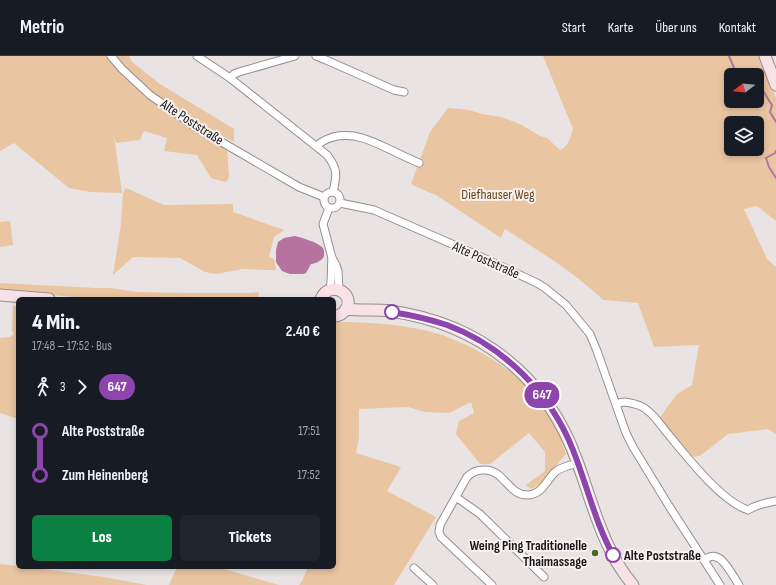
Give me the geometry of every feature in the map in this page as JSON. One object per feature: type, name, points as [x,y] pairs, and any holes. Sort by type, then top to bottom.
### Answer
[{"type":"main road","points":[[765,56],[776,84]]},
{"type":"main road","points":[[336,315],[341,314],[346,309],[348,303],[339,292]]},
{"type":"main road","points":[[322,297],[324,294],[339,292],[350,300],[374,310]]},
{"type":"main road","points":[[0,295],[24,297]]},
{"type":"main road","points":[[346,309],[364,311],[374,310],[414,316],[447,325],[469,335],[501,355],[512,364],[532,384],[548,404],[565,431],[578,462],[604,537],[618,564],[633,585]]},
{"type":"street","name":"Alte Poststraße","points":[[111,56],[122,69],[150,95],[194,126],[299,187],[324,197]]},
{"type":"street","points":[[230,78],[239,72],[295,56]]},
{"type":"street","points":[[316,56],[394,90],[404,92]]},
{"type":"street","points":[[200,58],[230,78],[327,155],[336,169],[334,192]]},
{"type":"street","points":[[316,146],[324,140],[343,135],[353,135],[372,141],[418,163]]},
{"type":"street","points":[[334,192],[340,197],[340,203],[337,207],[332,209],[325,205],[323,200],[327,193],[334,192]]},
{"type":"street","name":"Alte Poststraße","points":[[340,203],[374,210],[477,255],[538,284],[566,305],[590,334],[598,351],[626,433],[633,447],[720,585]]},
{"type":"street","points":[[330,208],[323,224],[332,258],[338,271],[339,292]]},
{"type":"street","points":[[616,404],[624,402],[648,410],[712,485],[742,508],[748,510],[755,506],[776,501]]},
{"type":"street","points":[[492,585],[440,534],[440,525],[467,477],[476,471],[493,471],[518,493],[527,495],[545,487],[556,472],[561,468],[578,462]]},
{"type":"street","points":[[456,497],[480,514],[544,577]]},
{"type":"street","points":[[704,560],[712,556],[719,558],[739,585]]},
{"type":"street","points":[[414,568],[433,585]]},
{"type":"green space","points":[[0,56],[109,56],[119,71],[147,98],[192,129],[227,149],[228,180],[225,182],[211,178],[197,155],[164,151],[167,138],[144,131],[140,140],[116,143],[112,132],[122,193],[91,192],[69,188],[14,143],[0,151]]},
{"type":"green space","points":[[117,56],[129,56],[132,62],[160,84],[234,129],[234,142],[202,125],[155,95],[128,70]]},
{"type":"green space","name":"Diefhauser Weg","points":[[543,56],[758,56],[763,68],[724,68],[724,108],[764,108],[764,70],[776,98],[776,221],[757,206],[744,209],[767,259],[776,267],[776,434],[768,429],[728,434],[700,456],[690,457],[660,417],[677,394],[692,385],[699,345],[654,347],[638,303],[603,300],[568,271],[505,229],[501,238],[436,195],[411,184],[430,132],[448,108],[469,110],[501,117],[520,124],[540,136],[547,138],[560,150],[570,139],[573,129]]},
{"type":"green space","points":[[126,188],[164,205],[233,204],[233,212],[284,230],[274,237],[269,257],[274,259],[276,270],[243,269],[216,274],[205,272],[180,258],[133,257],[113,275],[121,224],[123,193]]},
{"type":"green space","points":[[10,221],[13,245],[0,247],[0,222]]},
{"type":"green space","points":[[0,283],[111,288],[137,292],[259,292],[258,297],[76,297],[0,291]]},
{"type":"green space","points":[[13,306],[16,306],[16,418],[0,413],[0,338],[10,337],[14,334],[12,331]]},
{"type":"green space","points":[[336,322],[387,324],[413,328],[449,338],[475,349],[504,368],[518,379],[541,404],[559,434],[566,454],[544,482],[531,489],[526,485],[545,471],[545,452],[529,433],[490,464],[480,464],[456,434],[459,421],[474,413],[471,402],[449,413],[425,412],[408,407],[359,409],[359,437],[356,453],[401,467],[387,491],[436,517],[394,585],[299,585],[307,569],[336,569]]},
{"type":"green space","points":[[0,564],[16,566],[16,569],[42,569],[104,577],[147,585],[0,585]]},
{"type":"green space","points":[[176,569],[224,569],[279,585],[169,585]]},
{"type":"shaded area","points":[[295,236],[317,243],[324,250],[323,258],[318,262],[311,264],[304,274],[290,274],[282,271],[276,262],[278,242],[284,238]]},
{"type":"waterway","points":[[729,56],[734,68]]},
{"type":"waterway","points":[[764,92],[772,105],[770,112],[776,122]]},
{"type":"waterway","points":[[776,151],[766,158],[769,167],[776,178]]},
{"type":"bus line","name":"647","points":[[392,312],[447,325],[469,335],[501,355],[522,373],[537,389],[560,422],[573,448],[599,525],[613,555]]},
{"type":"place","name":"Weing Ping Traditionelle Thaimassage","points":[[595,553]]},
{"type":"place","name":"Alte Poststraße","points":[[613,555]]}]
